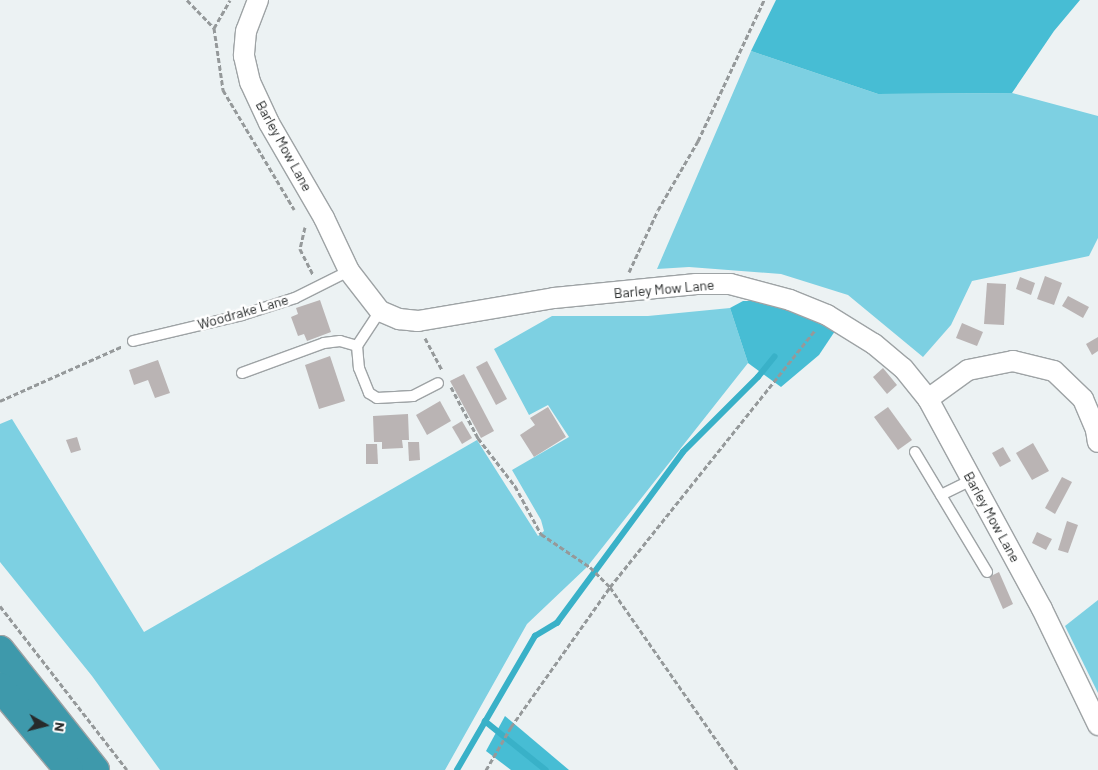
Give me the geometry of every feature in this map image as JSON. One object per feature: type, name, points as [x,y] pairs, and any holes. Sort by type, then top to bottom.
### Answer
[{"type":"highway","points":[[0,650],[95,770]]},
{"type":"highway","points":[[0,688],[69,770]]},
{"type":"street","name":"Barley Mow Lane","points":[[258,0],[246,31],[244,56],[250,82],[269,123],[324,218],[349,271],[380,311],[399,319],[418,321],[554,298],[696,284],[730,284],[790,300],[827,315],[874,344],[903,368],[928,399],[1042,609],[1098,725]]},
{"type":"street","points":[[928,399],[968,370],[1013,361],[1054,371],[1083,399],[1096,430],[1098,442]]},
{"type":"lane","name":"Woodrake Lane","points":[[132,341],[242,315],[295,298],[349,271]]},
{"type":"lane","points":[[380,311],[358,346],[364,384],[369,394],[377,398],[413,396],[443,382]]},
{"type":"lane","points":[[242,373],[324,343],[340,341],[358,346]]},
{"type":"lane","points":[[915,452],[986,572]]},
{"type":"lane","points":[[940,495],[972,480]]},
{"type":"path","points":[[188,0],[214,28],[223,90],[296,212]]},
{"type":"path","points":[[214,28],[230,0]]},
{"type":"path","points":[[619,293],[658,210],[702,133],[764,0]]},
{"type":"path","points":[[301,220],[306,229],[300,249],[319,285]]},
{"type":"path","points":[[486,770],[511,728],[610,588],[827,315]]},
{"type":"path","points":[[418,321],[443,373]]},
{"type":"path","points":[[0,401],[132,341]]},
{"type":"path","points":[[443,382],[478,438],[515,486],[541,534],[590,567],[610,588],[738,770]]},
{"type":"path","points":[[0,606],[127,770]]},
{"type":"shaded area","points":[[776,0],[1080,0],[1054,31],[1012,93],[878,94],[751,51]]},
{"type":"shaded area","points":[[751,51],[878,94],[1012,93],[1098,116],[1098,238],[1089,256],[972,281],[951,325],[923,357],[848,295],[781,274],[689,267],[657,269]]},
{"type":"shaded area","points":[[743,301],[760,301],[782,306],[835,331],[819,355],[781,387],[748,363],[730,308]]},
{"type":"shaded area","points":[[730,308],[748,363],[587,567],[527,624],[445,770],[160,770],[92,676],[0,562],[0,424],[12,419],[144,632],[477,440],[538,536],[544,531],[541,520],[512,470],[569,437],[548,405],[529,415],[494,349],[552,316],[648,316]]},
{"type":"shaded area","points":[[1098,600],[1098,693],[1065,626]]},
{"type":"shaded area","points":[[505,716],[569,770],[511,770],[486,751]]},
{"type":"building","points":[[1045,276],[1062,283],[1054,305],[1037,299]]},
{"type":"building","points":[[1020,277],[1035,283],[1031,295],[1016,289]]},
{"type":"building","points":[[987,283],[1006,284],[1004,325],[984,324]]},
{"type":"building","points":[[1068,296],[1089,307],[1083,318],[1062,306]]},
{"type":"building","points":[[320,300],[331,332],[307,341],[304,334],[298,336],[291,317],[298,314],[296,308]]},
{"type":"building","points":[[962,323],[983,332],[977,346],[956,338]]},
{"type":"building","points":[[1098,337],[1098,351],[1092,355],[1086,344]]},
{"type":"building","points":[[330,356],[345,401],[319,409],[305,365]]},
{"type":"building","points":[[158,360],[170,393],[155,398],[148,380],[134,385],[129,370]]},
{"type":"building","points":[[487,361],[507,399],[496,405],[476,367]]},
{"type":"building","points":[[883,368],[897,385],[887,394],[873,377]]},
{"type":"building","points":[[464,374],[494,431],[481,438],[450,381]]},
{"type":"building","points":[[440,401],[451,421],[427,435],[416,415]]},
{"type":"building","points":[[548,407],[566,437],[534,457],[520,435],[535,425],[530,418]]},
{"type":"building","points":[[888,407],[912,440],[898,450],[874,417]]},
{"type":"building","points":[[408,414],[409,440],[402,440],[403,448],[382,449],[382,442],[374,442],[373,416]]},
{"type":"building","points":[[462,421],[472,438],[462,444],[452,427]]},
{"type":"building","points":[[77,437],[81,450],[71,453],[66,440]]},
{"type":"building","points":[[408,442],[419,442],[420,460],[409,461]]},
{"type":"building","points":[[1033,443],[1049,471],[1032,480],[1016,453]]},
{"type":"building","points":[[366,444],[377,444],[378,464],[366,464]]},
{"type":"building","points":[[1003,447],[1011,461],[1000,467],[992,453]]},
{"type":"building","points":[[1062,477],[1072,482],[1055,514],[1045,508]]},
{"type":"building","points":[[1067,521],[1078,525],[1068,553],[1058,550]]},
{"type":"building","points":[[1037,532],[1052,539],[1046,550],[1032,543]]},
{"type":"building","points":[[999,572],[1013,604],[1003,609],[989,577]]},
{"type":"waterway","points":[[457,770],[535,636],[557,623],[683,452],[758,377],[774,357]]},
{"type":"waterway","points":[[485,721],[546,770]]}]
